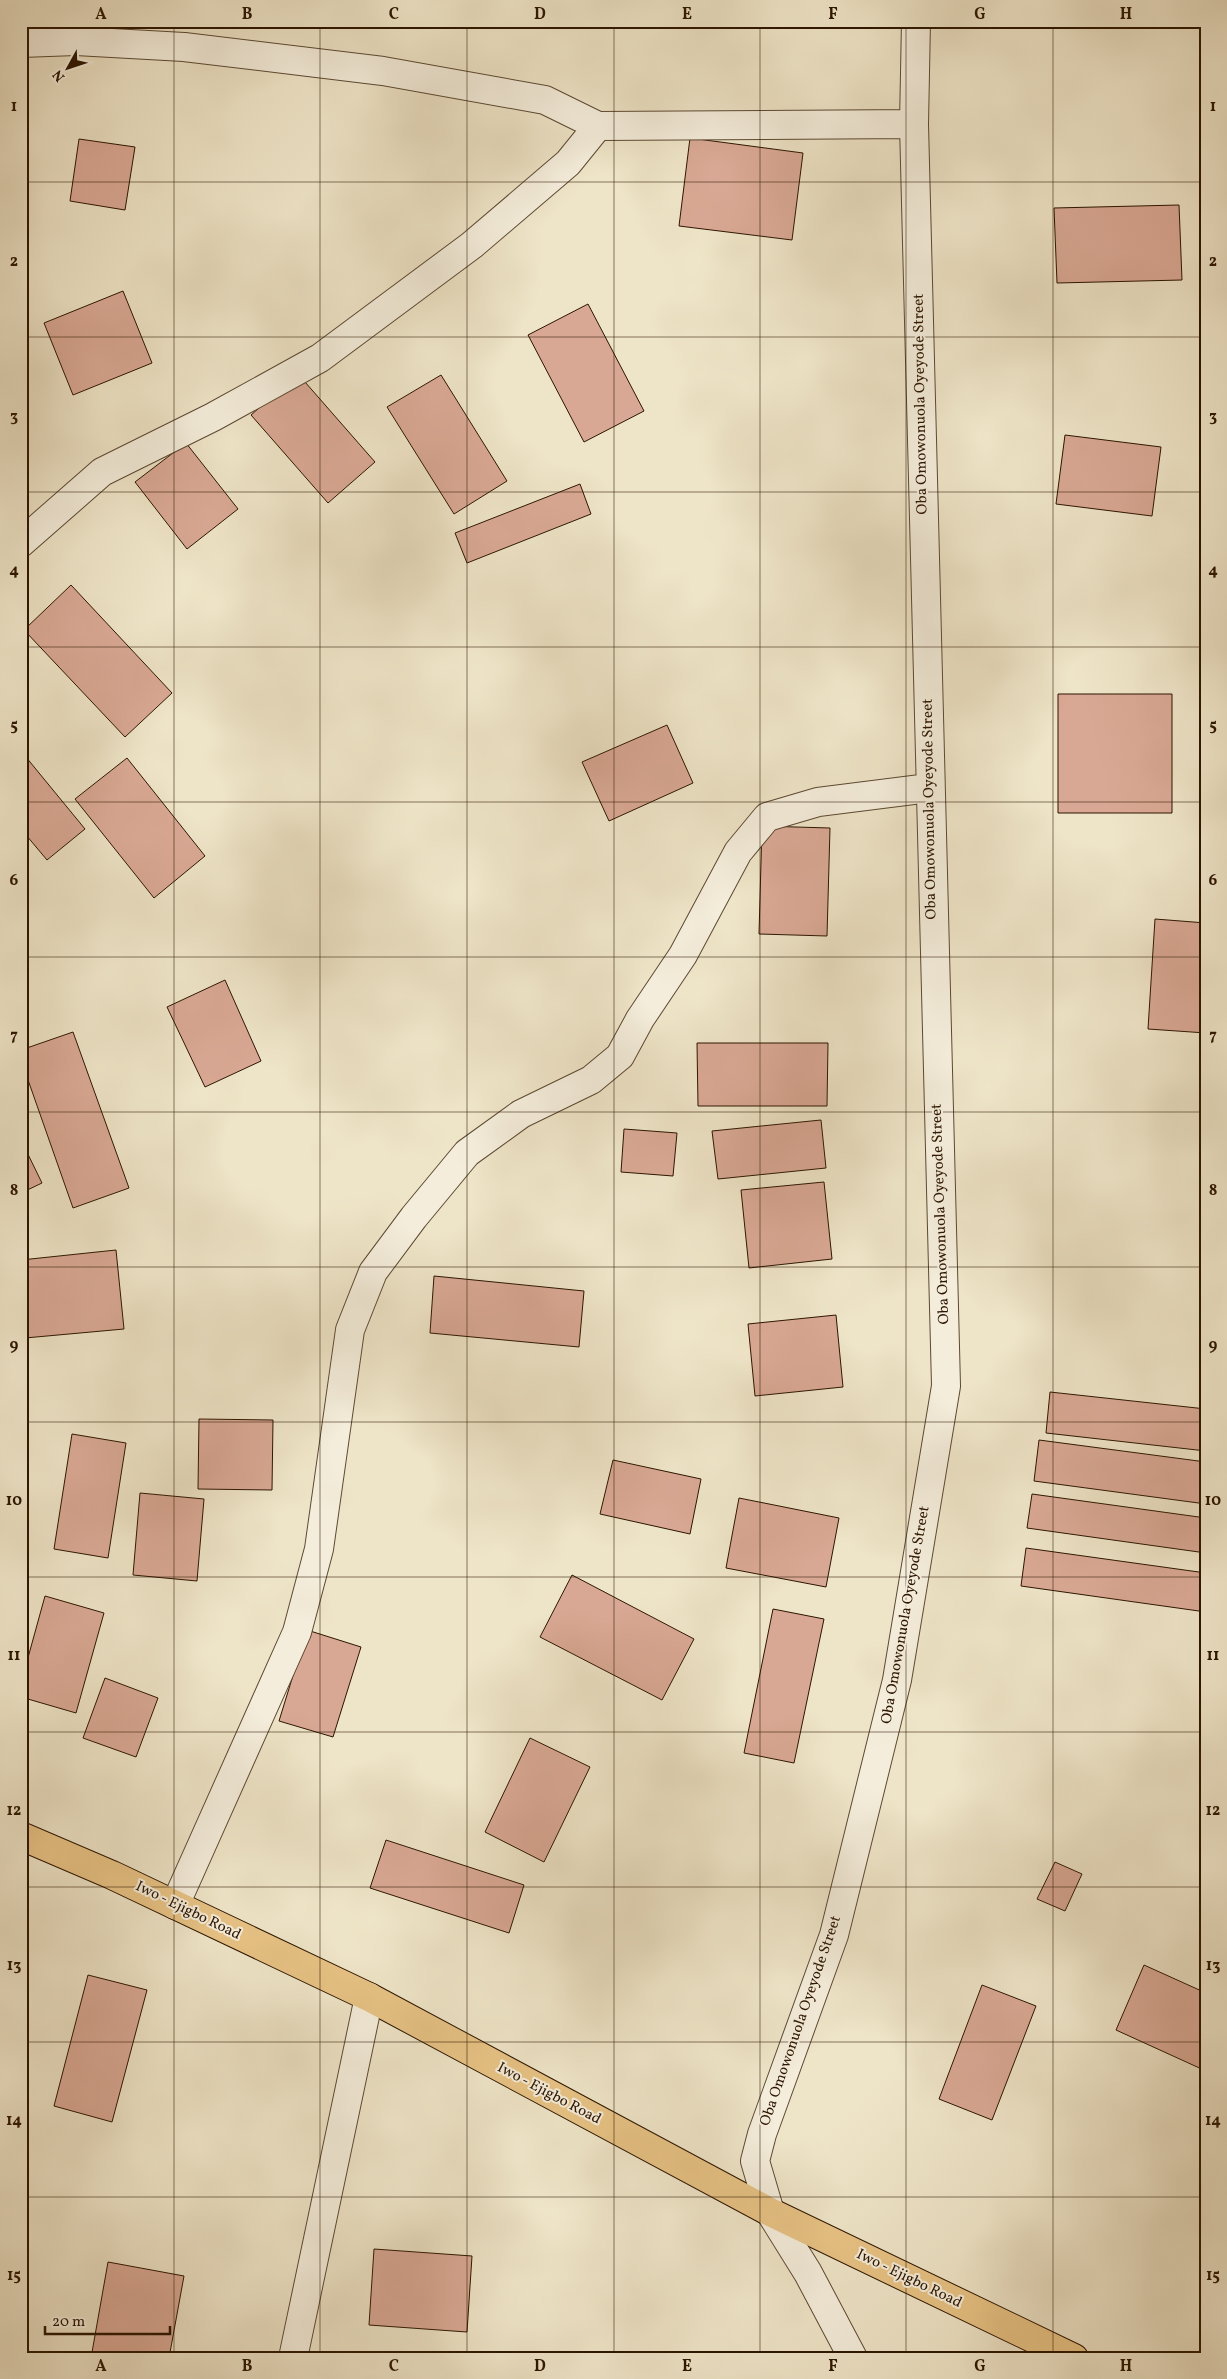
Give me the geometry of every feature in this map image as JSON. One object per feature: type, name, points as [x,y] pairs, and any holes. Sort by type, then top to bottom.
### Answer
[{"type":"main road","name":"Iwo - Ejigbo Road","points":[[21,1836],[112,1874],[369,1997],[770,2212],[1074,2358]]},
{"type":"street","name":"Oba Omowonuola Oyeyode Street","points":[[852,2358],[808,2273],[770,2212],[755,2161],[762,2134],[834,1935],[897,1680],[946,1386],[914,124],[916,21]]},
{"type":"street","points":[[21,43],[76,41],[184,47],[383,71],[545,100],[598,126],[914,124]]},
{"type":"street","points":[[21,543],[102,472],[213,417],[320,358],[472,245],[568,163],[598,126]]},
{"type":"street","points":[[174,1905],[297,1632],[319,1550],[350,1330],[373,1272],[414,1217],[466,1153],[521,1114],[592,1080],[620,1056],[640,1020],[683,955],[738,852],[767,817],[818,802],[930,788]]},
{"type":"street","points":[[293,2358],[369,1997]]},
{"type":"building","points":[[690,138],[803,153],[792,240],[679,226]]},
{"type":"building","points":[[79,139],[135,147],[125,210],[70,201]]},
{"type":"building","points":[[1179,205],[1182,280],[1057,283],[1054,208]]},
{"type":"building","points":[[123,291],[152,363],[73,395],[44,323]]},
{"type":"building","points":[[588,304],[644,411],[584,442],[528,335]]},
{"type":"building","points":[[298,374],[375,462],[328,503],[251,415]]},
{"type":"building","points":[[441,375],[507,481],[454,514],[387,407]]},
{"type":"building","points":[[1065,435],[1161,447],[1152,516],[1056,504]]},
{"type":"building","points":[[186,443],[238,509],[187,549],[135,482]]},
{"type":"building","points":[[580,484],[591,514],[467,563],[455,533]]},
{"type":"building","points":[[71,585],[172,693],[125,737],[24,630]]},
{"type":"building","points":[[1058,694],[1172,694],[1172,813],[1058,813]]},
{"type":"building","points":[[667,725],[693,783],[609,821],[582,762]]},
{"type":"building","points":[[21,751],[85,829],[47,860],[21,829]]},
{"type":"building","points":[[127,758],[205,856],[154,898],[75,799]]},
{"type":"building","points":[[762,826],[830,828],[827,936],[759,934]]},
{"type":"building","points":[[1155,919],[1206,923],[1206,1033],[1148,1029]]},
{"type":"building","points":[[225,980],[261,1061],[205,1087],[167,1007]]},
{"type":"building","points":[[73,1032],[129,1188],[73,1208],[21,1060],[21,1050]]},
{"type":"building","points":[[697,1043],[828,1043],[827,1106],[698,1106]]},
{"type":"building","points":[[821,1120],[826,1168],[718,1179],[712,1131]]},
{"type":"building","points":[[624,1129],[677,1133],[673,1176],[621,1172]]},
{"type":"building","points":[[21,1140],[42,1183],[21,1193]]},
{"type":"building","points":[[824,1182],[832,1259],[749,1268],[741,1190]]},
{"type":"building","points":[[116,1250],[124,1329],[25,1338],[21,1303],[21,1260]]},
{"type":"building","points":[[434,1276],[584,1291],[579,1347],[430,1333]]},
{"type":"building","points":[[836,1315],[843,1387],[755,1396],[748,1324]]},
{"type":"building","points":[[1050,1392],[1206,1409],[1206,1451],[1046,1433]]},
{"type":"building","points":[[199,1419],[273,1420],[272,1490],[198,1489]]},
{"type":"building","points":[[72,1434],[126,1443],[108,1558],[54,1549]]},
{"type":"building","points":[[1039,1440],[1206,1462],[1206,1504],[1034,1481]]},
{"type":"building","points":[[613,1460],[701,1479],[690,1534],[600,1514]]},
{"type":"building","points":[[140,1493],[204,1499],[197,1581],[133,1575]]},
{"type":"building","points":[[1032,1494],[1206,1518],[1206,1553],[1027,1528]]},
{"type":"building","points":[[739,1498],[839,1518],[826,1587],[726,1568]]},
{"type":"building","points":[[1026,1548],[1206,1573],[1206,1612],[1021,1586]]},
{"type":"building","points":[[572,1575],[694,1639],[662,1700],[540,1637]]},
{"type":"building","points":[[45,1596],[104,1613],[76,1713],[21,1697],[21,1683]]},
{"type":"building","points":[[773,1609],[824,1619],[794,1763],[744,1753]]},
{"type":"building","points":[[307,1630],[361,1647],[333,1737],[279,1721]]},
{"type":"building","points":[[105,1678],[158,1698],[136,1757],[83,1738]]},
{"type":"building","points":[[530,1738],[590,1767],[544,1862],[485,1832]]},
{"type":"building","points":[[386,1840],[524,1885],[509,1933],[370,1888]]},
{"type":"building","points":[[1055,1862],[1082,1874],[1065,1911],[1037,1899]]},
{"type":"building","points":[[1144,1965],[1206,1993],[1206,2071],[1116,2030]]},
{"type":"building","points":[[88,1975],[147,1990],[112,2122],[54,2106]]},
{"type":"building","points":[[982,1985],[1036,2006],[992,2120],[939,2099]]},
{"type":"building","points":[[374,2249],[472,2256],[467,2332],[369,2325]]},
{"type":"building","points":[[108,2262],[184,2276],[169,2358],[91,2358]]}]
